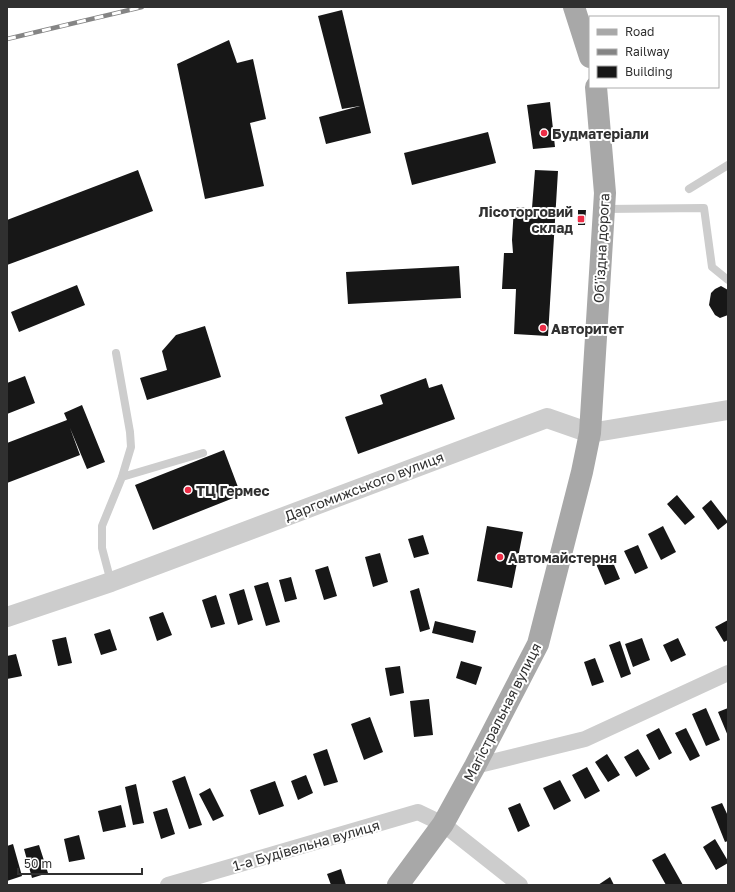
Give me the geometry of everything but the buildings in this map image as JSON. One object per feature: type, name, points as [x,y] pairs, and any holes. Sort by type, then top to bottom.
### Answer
[{"type":"main road","points":[[574,7],[589,55]]},
{"type":"main road","name":"Об'їздна дорога","points":[[590,433],[606,193],[596,88]]},
{"type":"main road","name":"Магістральная вулиця","points":[[398,885],[443,824],[475,766],[538,644],[582,472],[590,433]]},
{"type":"street","name":"Даргомижського вулиця","points":[[7,617],[112,582],[547,418],[590,433],[728,410]]},
{"type":"street","points":[[475,766],[585,739],[728,673]]},
{"type":"street","name":"1-а Будівельна вулиця","points":[[168,885],[418,812],[443,824],[520,885]]},
{"type":"lane","points":[[688,189],[728,165]]},
{"type":"lane","points":[[604,208],[704,208],[712,267],[728,280]]},
{"type":"lane","points":[[112,582],[102,548],[102,526],[122,477],[131,448],[130,432],[116,354]]},
{"type":"lane","points":[[122,477],[202,453]]},
{"type":"railway","points":[[7,39],[142,7]]},
{"type":"place","name":"Будматеріали","points":[[544,133]]},
{"type":"place","name":"Лісоторговий склад","points":[[581,219]]},
{"type":"place","name":"Авторитет","points":[[543,328]]},
{"type":"place","name":"ТЦ Гермес","points":[[188,490]]},
{"type":"place","name":"Автомайстерня","points":[[500,557]]}]
